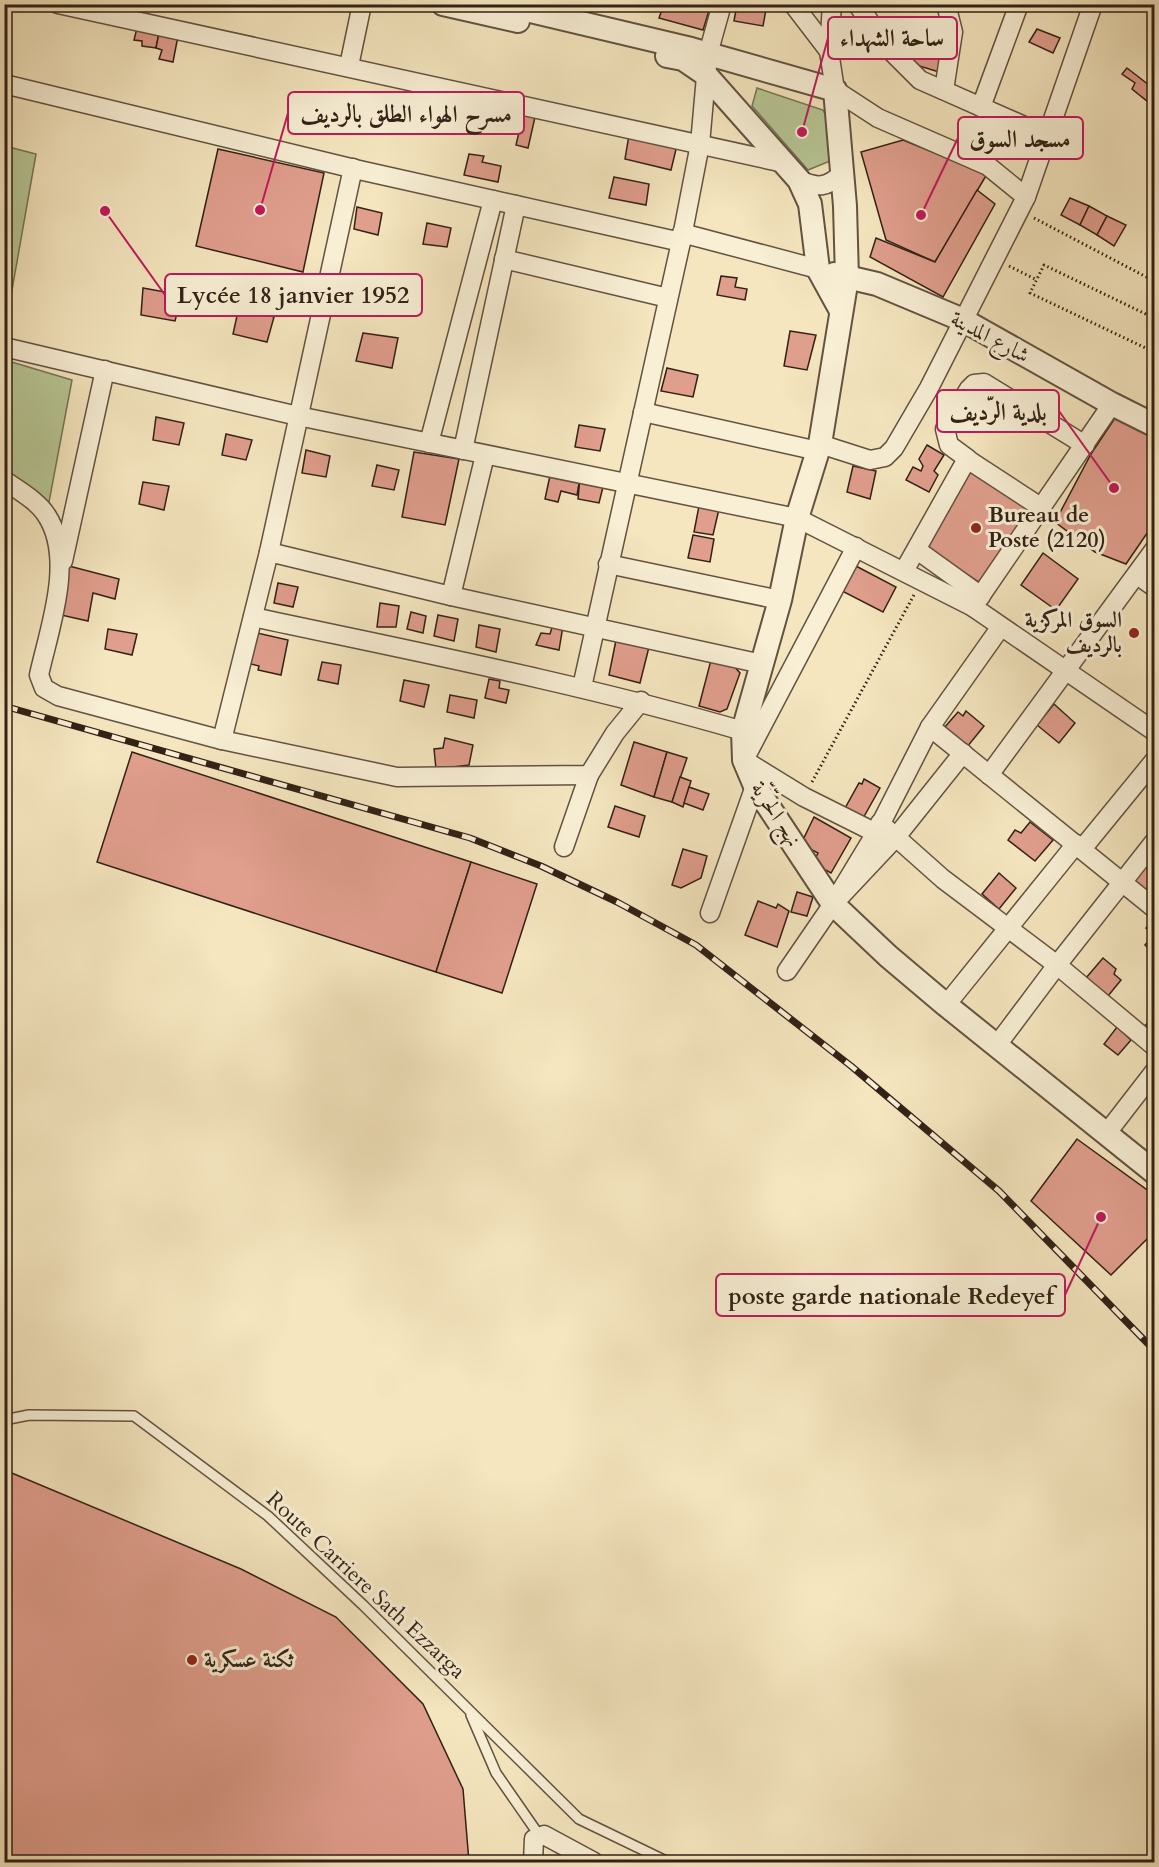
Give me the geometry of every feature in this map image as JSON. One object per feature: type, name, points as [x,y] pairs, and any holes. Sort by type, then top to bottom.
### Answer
[{"type":"street","points":[[58,4],[784,162]]},
{"type":"street","points":[[349,66],[362,4]]},
{"type":"street","points":[[443,4],[515,10],[682,59],[835,90],[878,118],[988,166],[1024,199]]},
{"type":"street","points":[[582,687],[681,238],[700,144],[706,64],[722,4]]},
{"type":"street","points":[[793,4],[829,51]]},
{"type":"street","points":[[832,4],[829,51],[835,90]]},
{"type":"street","points":[[857,4],[890,50],[920,80],[981,107],[1045,141]]},
{"type":"street","points":[[944,90],[953,32],[946,4]]},
{"type":"street","points":[[981,107],[1019,4]]},
{"type":"street","points":[[643,412],[870,460],[890,454],[929,388],[1024,199],[1093,4]]},
{"type":"street","points":[[706,64],[799,180],[810,204],[818,269],[840,309]]},
{"type":"street","points":[[4,84],[493,200],[681,238],[818,269]]},
{"type":"street","name":"نهج الحرّيّة","points":[[835,90],[848,242],[847,278],[840,309],[819,448],[797,518],[780,600],[743,731],[744,760],[755,786],[833,904],[888,956],[946,1005],[1155,1172]]},
{"type":"street","points":[[222,740],[269,552],[353,168]]},
{"type":"street","points":[[799,180],[817,188],[831,184],[842,174]]},
{"type":"street","points":[[429,443],[493,200]]},
{"type":"street","points":[[463,450],[516,205]]},
{"type":"street","points":[[504,259],[668,298]]},
{"type":"street","name":"شارع المدينة","points":[[818,269],[878,284],[963,320],[1112,404],[1155,425]]},
{"type":"street","points":[[460,330],[488,335]]},
{"type":"street","points":[[4,348],[298,416],[797,518],[922,581],[977,602]]},
{"type":"street","points":[[105,370],[39,675],[44,688],[58,696],[222,740],[397,777],[589,775]]},
{"type":"street","points":[[1042,508],[949,445],[945,429],[969,389],[974,384],[984,383],[1085,445]]},
{"type":"street","points":[[977,602],[1112,404]]},
{"type":"street","points":[[451,596],[484,455]]},
{"type":"street","points":[[904,572],[968,459]]},
{"type":"street","points":[[4,480],[47,515],[56,537],[61,571]]},
{"type":"street","points":[[856,547],[744,760],[804,797],[896,837],[943,879],[1057,965],[1155,1046]]},
{"type":"street","points":[[916,550],[977,602],[1000,628],[1067,670],[1155,731]]},
{"type":"street","points":[[989,775],[1155,550]]},
{"type":"street","points":[[269,552],[451,596],[762,664]]},
{"type":"street","points":[[609,564],[780,600]]},
{"type":"street","points":[[1137,576],[1155,587]]},
{"type":"street","points":[[253,617],[582,687],[641,701],[743,731]]},
{"type":"street","points":[[787,971],[833,904],[878,828],[930,727],[1000,628]]},
{"type":"street","points":[[564,847],[589,775],[615,733],[641,701]]},
{"type":"street","points":[[930,727],[1155,908]]},
{"type":"street","points":[[833,904],[896,837],[963,753]]},
{"type":"street","points":[[946,1005],[1155,761]]},
{"type":"street","points":[[710,914],[755,786]]},
{"type":"street","points":[[997,1045],[1155,842]]},
{"type":"street","points":[[1106,1134],[1155,1072]]},
{"type":"street","points":[[533,1863],[532,1845],[539,1835],[549,1835],[594,1863]]},
{"type":"lane","name":"Route Carriere Sath Ezzarga","points":[[4,1420],[29,1415],[134,1416],[268,1516],[469,1709],[579,1820],[669,1863]]},
{"type":"lane","points":[[469,1709],[496,1773],[539,1835]]},
{"type":"path","points":[[1024,199],[1155,282]]},
{"type":"path","points":[[994,259],[1037,280]]},
{"type":"path","points":[[1155,318],[1044,265],[1030,293],[1155,352]]},
{"type":"path","points":[[804,797],[922,581]]},
{"type":"green space","points":[[757,88],[823,110],[829,122],[830,161],[808,170],[752,106]]},
{"type":"green space","points":[[5,146],[36,154],[6,324],[4,324]]},
{"type":"green space","points":[[5,360],[72,380],[49,502],[5,469]]},
{"type":"building","points":[[664,4],[711,4],[703,30],[659,18]]},
{"type":"building","points":[[737,4],[767,4],[763,26],[734,21]]},
{"type":"building","points":[[137,28],[159,33],[156,48],[142,46],[142,41],[134,40]]},
{"type":"building","points":[[1037,29],[1060,38],[1053,53],[1029,42]]},
{"type":"building","points":[[904,30],[940,32],[939,72],[903,61]]},
{"type":"building","points":[[159,33],[178,36],[173,62],[159,59],[162,50],[156,48]]},
{"type":"building","points":[[1127,68],[1154,89],[1147,101],[1132,89],[1135,83],[1122,74]]},
{"type":"building","points":[[500,109],[535,117],[528,148],[516,145],[519,132],[496,126]]},
{"type":"building","points":[[629,135],[677,145],[671,170],[625,159]]},
{"type":"building","points":[[903,140],[987,174],[935,262],[886,240],[861,152]]},
{"type":"building","points":[[218,149],[324,173],[303,272],[196,246]]},
{"type":"building","points":[[469,154],[484,156],[482,162],[501,166],[498,182],[464,175]]},
{"type":"building","points":[[614,177],[649,184],[646,205],[609,198]]},
{"type":"building","points":[[977,190],[995,204],[943,297],[870,257],[876,238],[935,262]]},
{"type":"building","points":[[1070,198],[1089,206],[1080,225],[1061,215]]},
{"type":"building","points":[[1089,206],[1107,216],[1097,235],[1080,225]]},
{"type":"building","points":[[357,207],[382,213],[378,235],[354,229]]},
{"type":"building","points":[[1107,216],[1126,225],[1114,246],[1097,235]]},
{"type":"building","points":[[427,223],[451,228],[447,247],[423,244]]},
{"type":"building","points":[[721,276],[737,278],[735,287],[747,289],[745,300],[717,295]]},
{"type":"building","points":[[143,288],[182,295],[175,321],[141,315]]},
{"type":"building","points":[[239,307],[274,317],[267,342],[233,334]]},
{"type":"building","points":[[790,331],[816,335],[807,370],[784,366]]},
{"type":"building","points":[[363,333],[398,338],[392,368],[356,361]]},
{"type":"building","points":[[667,368],[698,375],[693,397],[661,391]]},
{"type":"building","points":[[1117,415],[1154,436],[1154,523],[1126,564],[1095,552],[1055,522],[1091,454]]},
{"type":"building","points":[[156,417],[184,423],[179,445],[153,440]]},
{"type":"building","points":[[579,425],[605,429],[600,451],[575,447]]},
{"type":"building","points":[[226,434],[252,440],[246,460],[222,455]]},
{"type":"building","points":[[927,445],[944,455],[934,471],[938,475],[929,492],[906,480],[913,467],[921,471],[923,466],[919,459]]},
{"type":"building","points":[[306,450],[330,456],[326,477],[302,473]]},
{"type":"building","points":[[414,452],[459,459],[445,525],[402,517]]},
{"type":"building","points":[[377,465],[399,470],[394,490],[372,486]]},
{"type":"building","points":[[853,466],[876,471],[870,499],[847,492]]},
{"type":"building","name":"Bureau de Poste (2120)","points":[[970,468],[1029,510],[983,585],[923,546]]},
{"type":"building","points":[[551,471],[580,477],[577,495],[561,491],[558,502],[545,499]]},
{"type":"building","points":[[580,477],[604,483],[599,503],[578,499]]},
{"type":"building","points":[[143,482],[169,486],[164,510],[139,504]]},
{"type":"building","points":[[699,506],[719,509],[713,535],[694,532]]},
{"type":"building","points":[[693,535],[714,539],[710,562],[688,558]]},
{"type":"building","points":[[1043,553],[1078,579],[1056,610],[1021,585]]},
{"type":"building","points":[[854,565],[896,587],[883,612],[842,591]]},
{"type":"building","points":[[69,566],[119,579],[115,599],[93,593],[88,621],[61,615]]},
{"type":"building","points":[[278,583],[298,587],[293,607],[274,603]]},
{"type":"building","points":[[380,603],[399,606],[396,627],[377,627]]},
{"type":"building","points":[[411,612],[426,616],[423,633],[407,629]]},
{"type":"building","points":[[438,615],[458,619],[454,641],[434,636]]},
{"type":"building","points":[[553,624],[563,626],[559,650],[536,645],[541,633],[550,634]]},
{"type":"building","points":[[479,625],[500,629],[496,652],[476,647]]},
{"type":"building","points":[[108,629],[137,634],[132,655],[105,649]]},
{"type":"building","points":[[253,632],[288,640],[281,675],[258,670],[259,666],[247,663]]},
{"type":"building","points":[[616,640],[649,647],[640,683],[609,675]]},
{"type":"building","points":[[711,660],[732,664],[740,673],[727,709],[720,712],[699,706]]},
{"type":"building","points":[[322,662],[341,665],[338,684],[318,680]]},
{"type":"building","points":[[489,679],[500,681],[499,688],[509,690],[506,703],[485,698]]},
{"type":"building","points":[[404,680],[429,685],[424,707],[400,701]]},
{"type":"building","points":[[450,695],[477,700],[474,718],[447,712]]},
{"type":"building","points":[[1054,704],[1075,723],[1059,743],[1037,725]]},
{"type":"building","points":[[966,711],[984,726],[967,747],[944,728],[958,712],[963,716]]},
{"type":"building","points":[[445,738],[473,745],[469,765],[436,769],[434,749],[443,748]]},
{"type":"building","points":[[634,742],[667,752],[654,797],[621,785]]},
{"type":"building","points":[[132,752],[471,862],[436,972],[97,862]]},
{"type":"building","points":[[667,752],[687,758],[672,802],[654,797]]},
{"type":"building","points":[[680,777],[691,781],[683,807],[672,802]]},
{"type":"building","points":[[864,779],[880,788],[862,820],[844,810],[859,783],[862,784]]},
{"type":"building","points":[[689,787],[709,794],[703,810],[684,803]]},
{"type":"building","points":[[615,806],[645,816],[639,837],[608,827]]},
{"type":"building","points":[[814,817],[851,838],[831,873],[813,863],[818,853],[801,844]]},
{"type":"building","points":[[1030,822],[1053,840],[1035,861],[1008,840],[1015,830],[1021,833]]},
{"type":"building","points":[[683,849],[707,856],[701,878],[681,888],[672,885]]},
{"type":"building","points":[[1154,850],[1154,906],[1126,883]]},
{"type":"building","points":[[471,862],[537,884],[502,993],[436,972]]},
{"type":"building","points":[[999,873],[1016,888],[999,909],[982,894]]},
{"type":"building","points":[[797,892],[813,897],[807,916],[791,912]]},
{"type":"building","points":[[758,901],[776,908],[778,904],[789,911],[777,947],[745,935]]},
{"type":"building","points":[[1154,919],[1154,934],[1146,928]]},
{"type":"building","points":[[1154,934],[1154,954],[1145,945]]},
{"type":"building","points":[[1103,958],[1116,969],[1114,974],[1121,980],[1108,996],[1086,978]]},
{"type":"building","points":[[1154,1015],[1154,1035],[1145,1026]]},
{"type":"building","points":[[1117,1027],[1131,1040],[1118,1055],[1104,1044]]},
{"type":"building","points":[[1077,1139],[1154,1195],[1154,1232],[1111,1275],[1031,1201]]},
{"type":"building","name":"ثكنة عسكرية","points":[[7,1471],[241,1569],[336,1617],[423,1704],[463,1789],[469,1862],[4,1862],[4,1476]]},
{"type":"railway","points":[[4,706],[470,838],[541,866],[617,902],[696,945],[851,1066],[999,1191],[1154,1350]]},
{"type":"place","name":"ساحة الشهداء","points":[[802,132]]},
{"type":"place","name":"مسرح الهواء الطلق بالرديف","points":[[260,210]]},
{"type":"place","name":"Lycée 18 janvier 1952","points":[[105,211]]},
{"type":"place","name":"مسجد السوق","points":[[921,215]]},
{"type":"place","name":"بلدية الرّديف","points":[[1114,488]]},
{"type":"place","name":"Bureau de Poste (2120)","points":[[976,528]]},
{"type":"place","name":"السوق المركزية بالرديف","points":[[1134,633]]},
{"type":"place","name":"poste garde nationale Redeyef","points":[[1101,1217]]},
{"type":"place","name":"ثكنة عسكرية","points":[[192,1660]]}]
